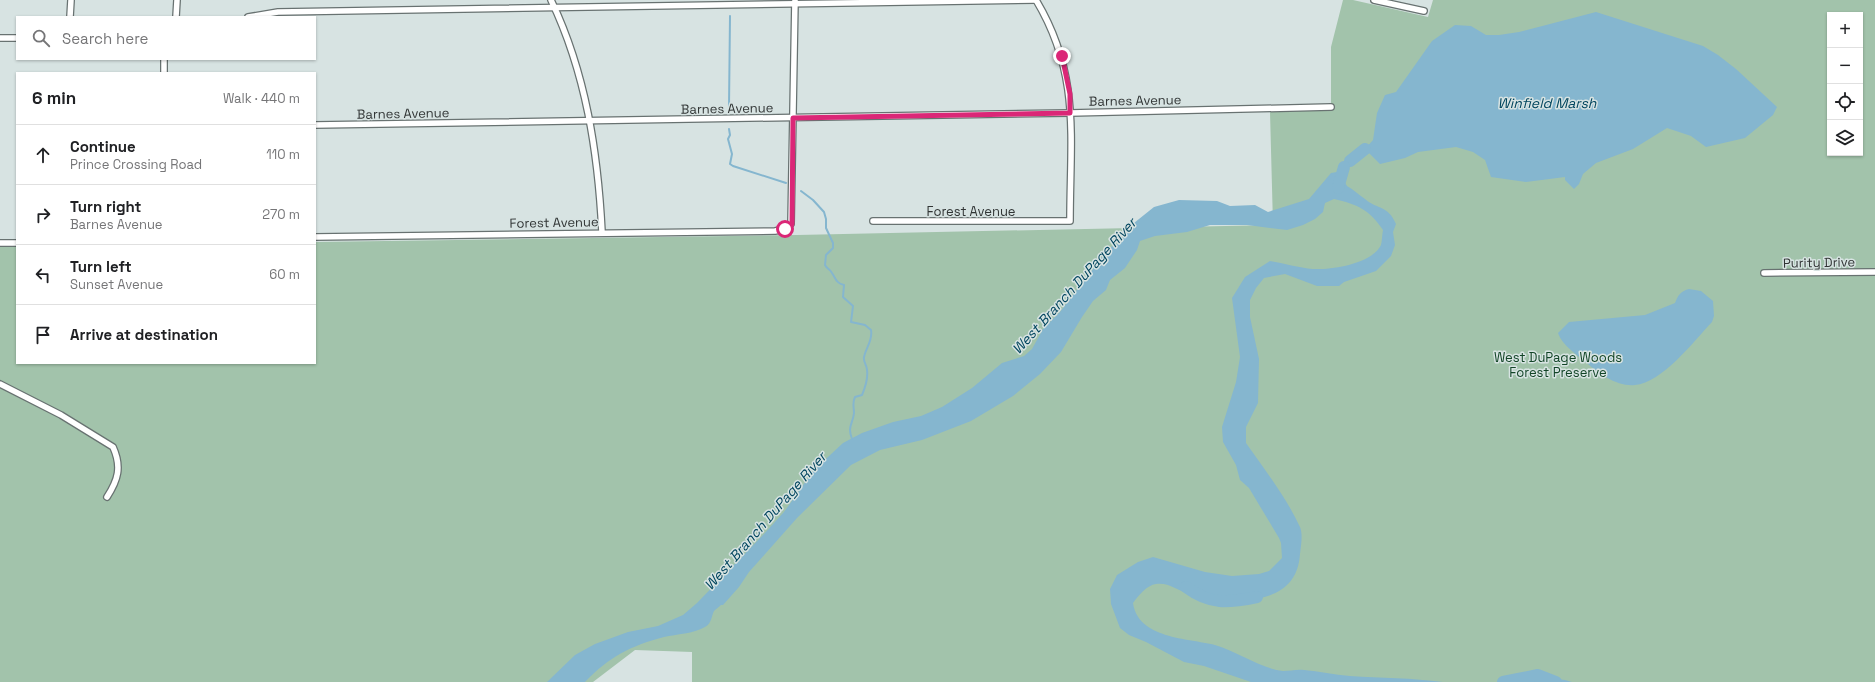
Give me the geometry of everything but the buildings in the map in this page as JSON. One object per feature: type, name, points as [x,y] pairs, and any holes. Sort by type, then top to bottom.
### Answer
[{"type":"street","points":[[70,0],[70,16]]},
{"type":"street","points":[[176,16],[177,0]]},
{"type":"street","points":[[551,0],[576,64],[591,121],[599,177],[602,232]]},
{"type":"street","points":[[254,16],[278,12],[555,8],[795,2],[1036,0],[1048,19],[1062,56],[1070,94],[1070,113]]},
{"type":"street","points":[[1374,0],[1424,11]]},
{"type":"street","points":[[793,118],[795,2]]},
{"type":"street","points":[[0,38],[16,38]]},
{"type":"street","points":[[164,60],[164,72]]},
{"type":"street","name":"Barnes Avenue","points":[[316,125],[793,118],[1331,107]]},
{"type":"street","name":"Forest Avenue","points":[[873,221],[1070,221],[1070,113]]},
{"type":"street","name":"Forest Avenue","points":[[316,237],[602,232],[775,231],[785,229],[792,224],[793,118]]},
{"type":"street","points":[[0,243],[16,243]]},
{"type":"street","name":"Purity Drive","points":[[1764,273],[1875,272]]},
{"type":"street","points":[[0,384],[61,415],[113,448],[118,465],[116,482],[107,497]]},
{"type":"green space","name":"West DuPage Woods Forest Preserve","points":[[1343,0],[1353,0],[1428,17],[1433,0],[1875,0],[1875,682],[692,682],[692,652],[635,650],[593,682],[0,682],[0,247],[16,247],[16,364],[316,364],[316,242],[797,235],[1273,225],[1270,112],[1331,110],[1331,47]]},
{"type":"water","name":"Winfield Marsh","points":[[1596,12],[1703,46],[1736,69],[1777,107],[1773,115],[1745,138],[1706,147],[1691,136],[1667,128],[1633,149],[1596,163],[1583,174],[1579,184],[1574,189],[1565,180],[1565,177],[1526,182],[1491,177],[1485,160],[1473,152],[1456,147],[1418,152],[1405,158],[1380,164],[1365,149],[1373,140],[1377,113],[1385,95],[1396,92],[1432,41],[1455,25],[1471,26],[1486,35],[1499,35],[1519,32]]},
{"type":"water","points":[[1337,172],[1347,186],[1386,211],[1393,218],[1396,224],[1393,232],[1395,245],[1391,256],[1376,271],[1344,282],[1339,286],[1317,286],[1285,274],[1264,278],[1256,288],[1250,300],[1250,317],[1259,359],[1258,403],[1246,427],[1246,443],[1282,494],[1300,527],[1302,540],[1297,570],[1290,581],[1281,590],[1270,595],[1257,598],[1243,600],[1214,599],[1183,592],[1168,585],[1156,584],[1146,589],[1133,603],[1137,615],[1144,624],[1154,630],[1166,635],[1215,645],[1266,667],[1283,671],[1301,670],[1344,675],[1443,682],[1251,682],[1204,666],[1184,662],[1146,642],[1129,635],[1120,628],[1111,604],[1110,589],[1117,575],[1138,562],[1153,557],[1205,572],[1232,576],[1259,574],[1269,571],[1282,558],[1281,543],[1279,538],[1249,488],[1240,480],[1236,465],[1223,442],[1222,427],[1236,382],[1240,357],[1232,298],[1245,277],[1270,261],[1313,269],[1321,269],[1340,267],[1360,261],[1376,252],[1381,245],[1383,230],[1378,223],[1373,217],[1362,209],[1350,203],[1334,199],[1325,203],[1323,212],[1315,219],[1287,230],[1247,225],[1210,225],[1187,232],[1155,236],[1140,241],[1137,250],[1125,268],[1110,280],[1106,290],[1093,301],[1061,352],[1040,374],[1013,396],[971,421],[922,440],[880,450],[851,465],[797,518],[749,572],[739,587],[723,605],[714,611],[710,622],[707,625],[695,631],[652,640],[630,649],[612,659],[585,682],[547,682],[575,655],[595,644],[628,632],[658,626],[683,615],[697,603],[764,534],[784,512],[814,470],[843,443],[862,433],[893,422],[921,416],[942,407],[972,388],[1002,363],[1024,356],[1032,349],[1043,329],[1060,312],[1109,248],[1119,243],[1129,227],[1154,207],[1179,200],[1217,201],[1230,206],[1255,205],[1268,212],[1309,199],[1331,173]]},
{"type":"water","points":[[1689,289],[1701,291],[1713,301],[1714,316],[1712,322],[1677,360],[1656,377],[1645,382],[1629,385],[1609,379],[1570,350],[1558,333],[1569,322],[1645,315],[1675,303],[1680,294]]},
{"type":"water","points":[[1539,677],[1572,682],[1506,682]]},
{"type":"waterway","points":[[729,107],[730,16]]},
{"type":"waterway","points":[[729,129],[730,135],[728,139],[732,154],[730,164],[786,183]]},
{"type":"waterway","points":[[1350,161],[1365,149]]},
{"type":"waterway","points":[[1338,188],[1344,167]]},
{"type":"waterway","points":[[801,191],[813,200],[824,212],[826,228],[833,243],[833,248],[826,255],[825,265],[835,279],[844,285],[843,297],[853,306],[851,322],[865,325],[871,330],[870,341],[864,357],[867,370],[866,382],[862,395],[855,397],[853,405],[854,413],[850,428],[852,439]]},
{"type":"waterway","name":"West Branch DuPage River","points":[[1186,587],[1211,600],[1228,601],[1257,597]]},
{"type":"waterway","name":"West Branch DuPage River","points":[[1503,682],[1538,675],[1556,682]]},
{"type":"route","points":[[785,229],[792,224],[793,118],[1070,113],[1070,94],[1062,56]]}]
